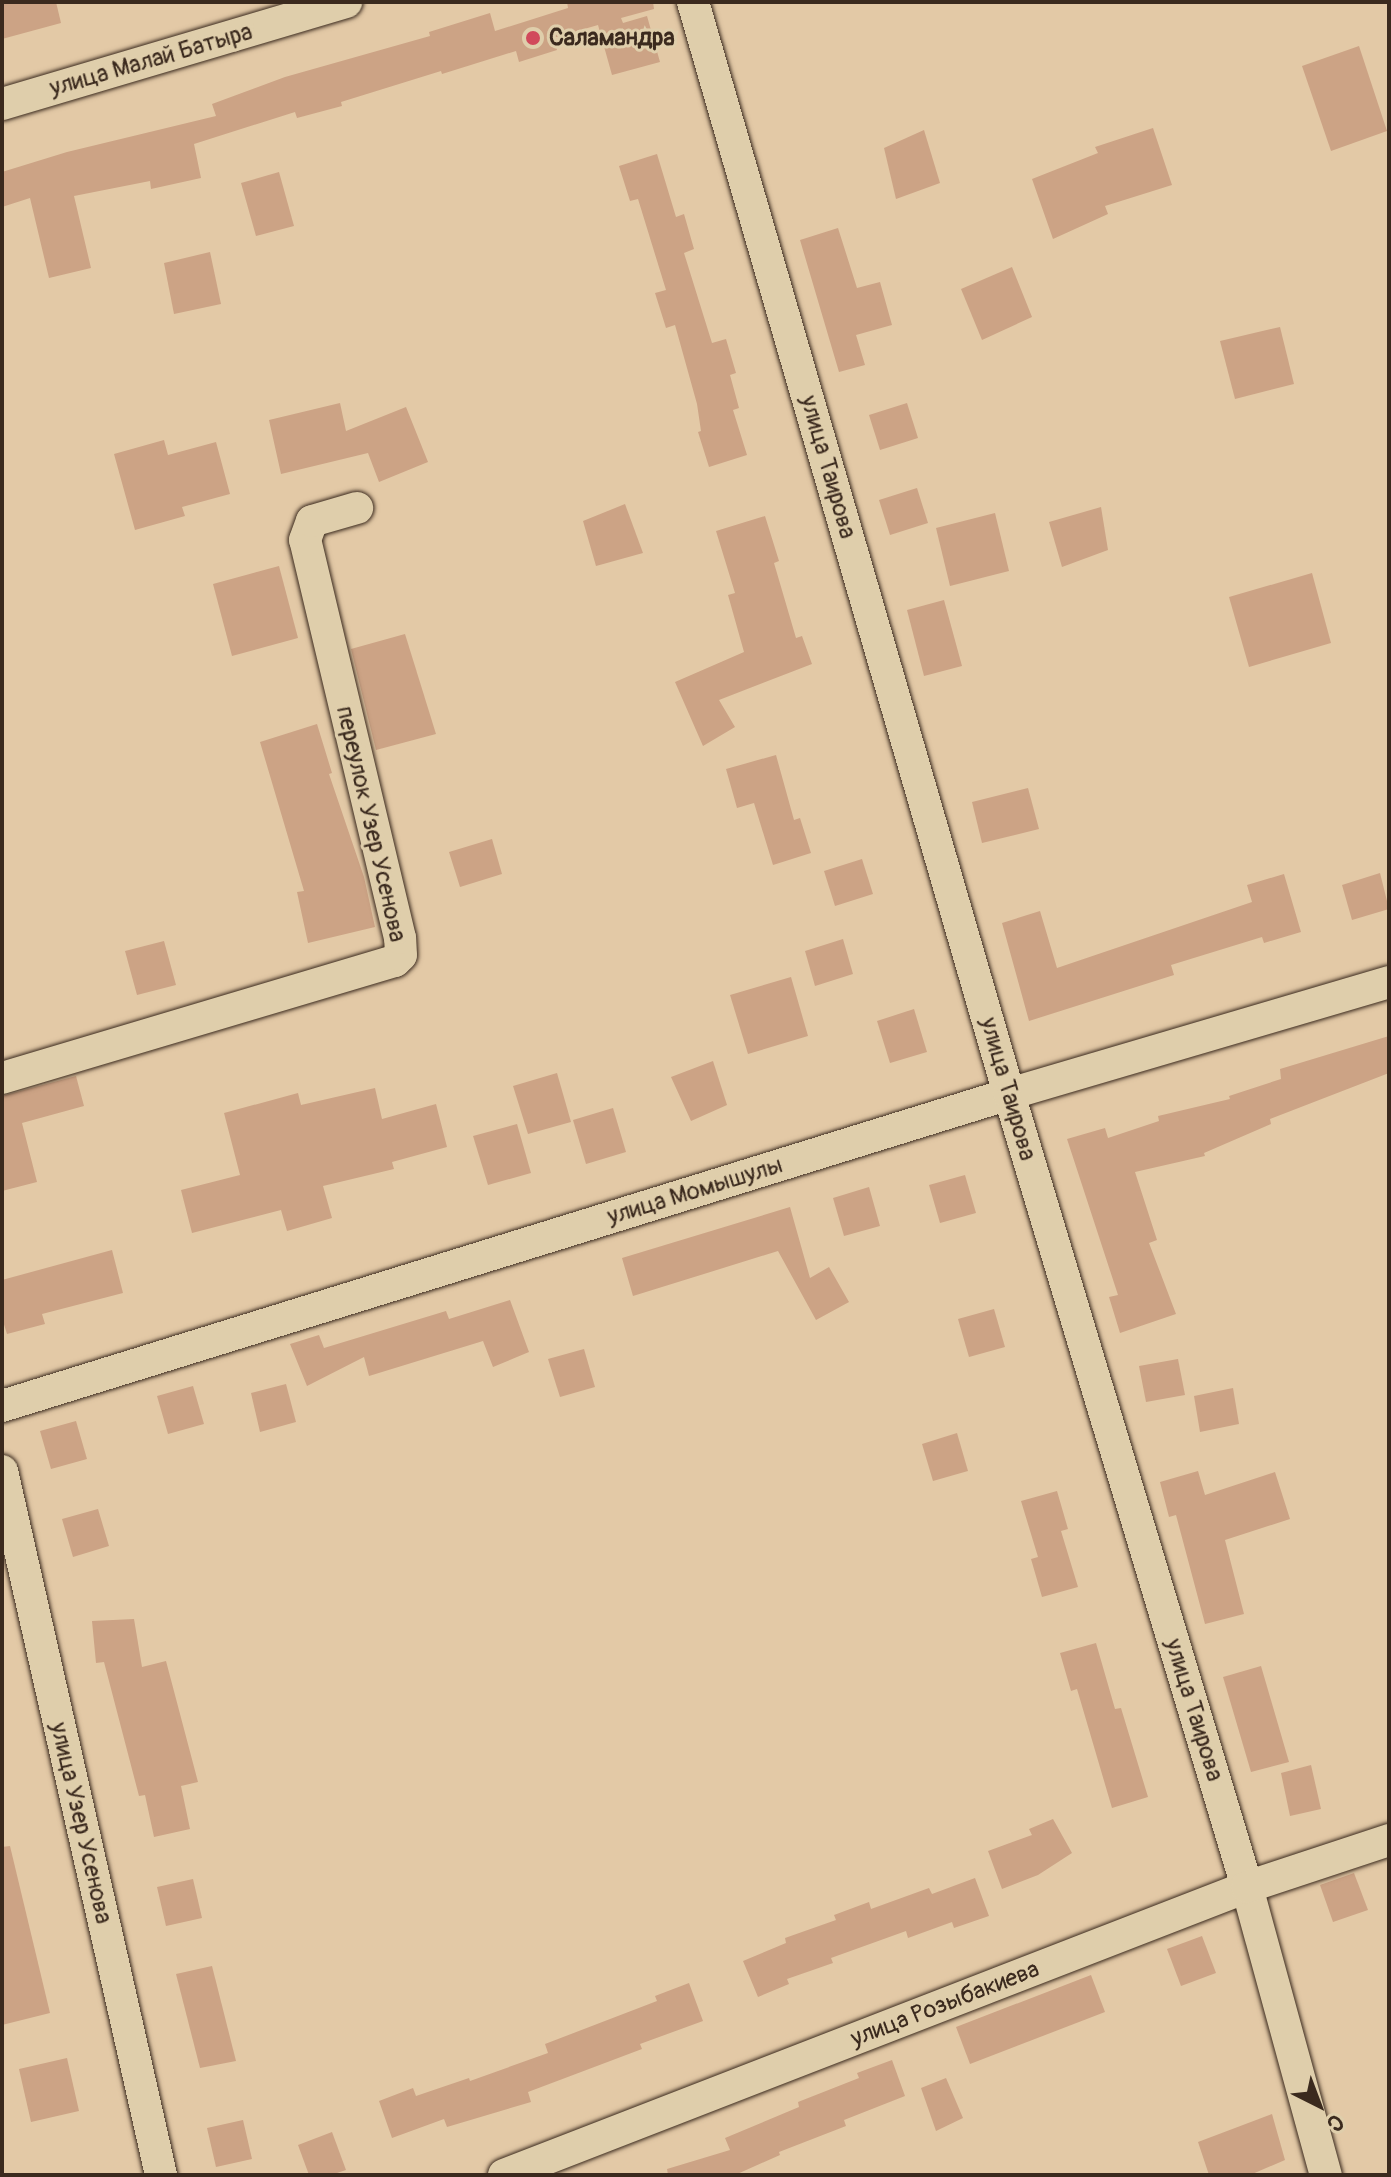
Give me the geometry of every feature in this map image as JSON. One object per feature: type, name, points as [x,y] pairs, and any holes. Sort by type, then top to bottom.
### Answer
[{"type":"street","name":"улица Малай Батыра","points":[[2,104],[346,2]]},
{"type":"street","name":"улица Таирова","points":[[693,2],[1009,1094],[1247,1887],[1326,2175]]},
{"type":"street","name":"переулок Узер Усенова","points":[[2,1078],[395,961],[401,955],[400,938],[305,540],[312,521],[357,508]]},
{"type":"street","name":"улица Момышулы","points":[[2,1406],[1009,1094],[1389,982]]},
{"type":"street","name":"улица Узер Усенова","points":[[2,1471],[161,2175]]},
{"type":"street","name":"улица Розыбакиева","points":[[504,2175],[1247,1887],[1389,1840]]},
{"type":"building","points":[[2,2],[56,2],[61,23],[2,39]]},
{"type":"building","points":[[567,2],[653,2],[654,9],[621,18],[623,23],[647,16],[660,62],[612,75],[598,25],[553,38],[557,50],[519,62],[516,51],[341,102],[342,106],[297,118],[295,112],[194,144],[201,178],[151,189],[150,181],[74,196],[91,268],[49,278],[30,198],[2,207],[2,172],[67,152],[216,116],[212,104],[285,77],[430,36],[429,32],[490,13],[495,31],[568,8]]},
{"type":"building","points":[[1359,46],[1387,131],[1331,151],[1302,66]]},
{"type":"building","points":[[1153,128],[1172,185],[1105,206],[1108,214],[1053,239],[1032,179],[1098,153],[1095,147]]},
{"type":"building","points":[[924,130],[940,183],[896,199],[884,148]]},
{"type":"building","points":[[657,154],[676,217],[684,214],[694,249],[684,253],[712,343],[726,339],[736,373],[730,375],[739,408],[733,410],[747,455],[709,467],[698,432],[701,431],[697,404],[675,325],[666,328],[655,293],[666,290],[638,199],[630,201],[619,166]]},
{"type":"building","points":[[279,172],[294,226],[256,236],[241,183]]},
{"type":"building","points":[[838,228],[857,288],[880,282],[892,325],[856,335],[865,365],[839,372],[800,240]]},
{"type":"building","points":[[210,252],[221,304],[174,314],[164,263]]},
{"type":"building","points":[[1012,267],[1032,317],[982,340],[961,289]]},
{"type":"building","points":[[1280,327],[1294,384],[1235,399],[1220,341]]},
{"type":"building","points":[[340,403],[346,431],[406,407],[428,462],[379,482],[368,453],[281,474],[269,420]]},
{"type":"building","points":[[907,403],[918,438],[880,450],[869,415]]},
{"type":"building","points":[[164,440],[168,455],[216,442],[230,494],[182,507],[185,516],[135,530],[114,454]]},
{"type":"building","points":[[917,488],[928,523],[890,535],[879,500]]},
{"type":"building","points":[[625,504],[643,553],[596,566],[583,521]]},
{"type":"building","points":[[1101,507],[1108,550],[1062,567],[1049,522]]},
{"type":"building","points":[[995,513],[1009,571],[950,586],[936,528]]},
{"type":"building","points":[[765,516],[779,561],[774,563],[796,638],[802,636],[812,664],[719,700],[735,727],[703,746],[675,682],[744,652],[728,595],[735,593],[716,531]]},
{"type":"building","points":[[279,566],[298,638],[232,656],[213,584]]},
{"type":"building","points":[[1312,573],[1331,643],[1249,667],[1229,597]]},
{"type":"building","points":[[944,600],[962,666],[924,676],[907,610]]},
{"type":"building","points":[[405,634],[436,734],[376,750],[351,649]]},
{"type":"building","points":[[317,724],[332,773],[329,774],[364,877],[375,927],[308,943],[297,892],[304,891],[260,742]]},
{"type":"building","points":[[776,755],[794,820],[800,818],[811,853],[773,865],[754,803],[737,808],[726,769]]},
{"type":"building","points":[[1028,788],[1039,829],[982,843],[972,802]]},
{"type":"building","points":[[492,839],[502,874],[460,887],[449,852]]},
{"type":"building","points":[[862,859],[873,894],[835,906],[824,871]]},
{"type":"building","points":[[1380,873],[1389,909],[1352,920],[1342,885]]},
{"type":"building","points":[[1284,874],[1301,932],[1264,943],[1262,937],[1171,965],[1174,975],[1029,1021],[1002,923],[1040,911],[1057,968],[1252,902],[1247,885]]},
{"type":"building","points":[[843,939],[853,974],[815,986],[805,951]]},
{"type":"building","points":[[164,941],[176,985],[137,995],[125,951]]},
{"type":"building","points":[[791,977],[808,1036],[748,1054],[730,995]]},
{"type":"building","points":[[914,1009],[927,1052],[890,1063],[877,1021]]},
{"type":"building","points":[[1389,1036],[1389,1073],[1270,1119],[1271,1124],[1204,1153],[1205,1156],[1135,1172],[1157,1240],[1149,1243],[1176,1314],[1120,1333],[1109,1297],[1118,1295],[1067,1139],[1105,1128],[1108,1138],[1159,1121],[1158,1116],[1230,1099],[1229,1096],[1281,1079],[1280,1069]]},
{"type":"building","points":[[713,1061],[727,1105],[691,1121],[671,1077]]},
{"type":"building","points":[[557,1073],[571,1122],[528,1134],[513,1086]]},
{"type":"building","points":[[76,1076],[84,1106],[22,1123],[37,1182],[2,1191],[2,1096]]},
{"type":"building","points":[[375,1088],[382,1119],[436,1104],[447,1147],[392,1162],[394,1169],[323,1186],[332,1218],[287,1231],[281,1210],[192,1233],[181,1190],[240,1175],[224,1113],[298,1093],[301,1105]]},
{"type":"building","points":[[613,1108],[626,1152],[586,1164],[573,1120]]},
{"type":"building","points":[[517,1124],[531,1173],[488,1185],[473,1136]]},
{"type":"building","points":[[965,1175],[976,1213],[940,1223],[929,1185]]},
{"type":"building","points":[[869,1187],[880,1226],[844,1236],[833,1198]]},
{"type":"building","points":[[790,1207],[810,1278],[829,1267],[849,1302],[816,1320],[778,1251],[633,1296],[622,1258]]},
{"type":"building","points":[[112,1250],[123,1293],[42,1314],[45,1324],[7,1334],[2,1318],[2,1280]]},
{"type":"building","points":[[510,1300],[529,1352],[493,1367],[483,1341],[369,1376],[364,1357],[307,1386],[290,1344],[319,1335],[324,1348],[446,1311],[449,1319]]},
{"type":"building","points":[[994,1309],[1005,1347],[969,1357],[958,1319]]},
{"type":"building","points":[[584,1349],[595,1387],[560,1397],[548,1359]]},
{"type":"building","points":[[1178,1359],[1185,1395],[1146,1402],[1139,1366]]},
{"type":"building","points":[[286,1384],[296,1422],[260,1432],[251,1393]]},
{"type":"building","points":[[193,1386],[204,1424],[168,1434],[157,1396]]},
{"type":"building","points":[[1233,1388],[1239,1424],[1200,1432],[1194,1396]]},
{"type":"building","points":[[76,1421],[87,1459],[51,1469],[40,1431]]},
{"type":"building","points":[[957,1433],[968,1471],[933,1481],[922,1444]]},
{"type":"building","points":[[1198,1471],[1205,1495],[1275,1472],[1290,1519],[1225,1540],[1244,1614],[1205,1624],[1176,1515],[1169,1517],[1160,1482]]},
{"type":"building","points":[[1057,1491],[1068,1529],[1061,1531],[1078,1587],[1042,1597],[1031,1559],[1038,1557],[1021,1501]]},
{"type":"building","points":[[98,1509],[109,1546],[73,1557],[62,1519]]},
{"type":"building","points":[[134,1619],[142,1667],[166,1661],[198,1782],[181,1786],[190,1829],[154,1837],[145,1795],[139,1796],[104,1662],[96,1663],[92,1621]]},
{"type":"building","points":[[1096,1643],[1115,1709],[1121,1708],[1148,1797],[1112,1808],[1077,1689],[1071,1691],[1060,1653]]},
{"type":"building","points":[[1261,1666],[1289,1762],[1251,1772],[1223,1677]]},
{"type":"building","points":[[1311,1765],[1321,1809],[1290,1816],[1281,1773]]},
{"type":"building","points":[[1053,1819],[1072,1853],[1038,1875],[1002,1889],[988,1851],[1032,1835],[1029,1829]]},
{"type":"building","points":[[10,1846],[50,2013],[2,2025],[2,1847]]},
{"type":"building","points":[[1354,1873],[1368,1910],[1333,1922],[1320,1885]]},
{"type":"building","points":[[975,1878],[989,1916],[954,1928],[952,1922],[908,1938],[906,1931],[831,1958],[833,1963],[787,1979],[789,1984],[758,1997],[743,1961],[786,1943],[785,1938],[836,1920],[834,1915],[869,1902],[871,1909],[929,1888],[932,1894]]},
{"type":"building","points":[[193,1879],[202,1918],[166,1926],[157,1887]]},
{"type":"building","points":[[1202,1936],[1216,1973],[1181,1986],[1167,1949]]},
{"type":"building","points":[[212,1966],[236,2061],[200,2068],[176,1974]]},
{"type":"building","points":[[1091,1975],[1105,2012],[970,2064],[956,2027]]},
{"type":"building","points":[[689,1983],[703,2021],[640,2044],[642,2049],[528,2092],[531,2102],[447,2127],[444,2119],[392,2138],[379,2101],[413,2088],[416,2096],[469,2078],[470,2081],[548,2053],[545,2044],[657,2001],[655,1996]]},
{"type":"building","points":[[67,2058],[79,2111],[31,2122],[19,2069]]},
{"type":"building","points":[[892,2060],[905,2096],[844,2120],[846,2126],[779,2152],[780,2155],[735,2175],[668,2175],[667,2169],[730,2150],[725,2138],[799,2107],[798,2102],[859,2078],[857,2073]]},
{"type":"building","points":[[946,2078],[963,2118],[936,2131],[921,2088]]},
{"type":"building","points":[[1272,2114],[1285,2160],[1250,2175],[1209,2175],[1198,2142]]},
{"type":"building","points":[[243,2120],[252,2159],[216,2167],[207,2128]]},
{"type":"building","points":[[332,2132],[346,2170],[331,2175],[309,2175],[298,2145]]},
{"type":"place","name":"Саламандра","points":[[533,38]]}]
